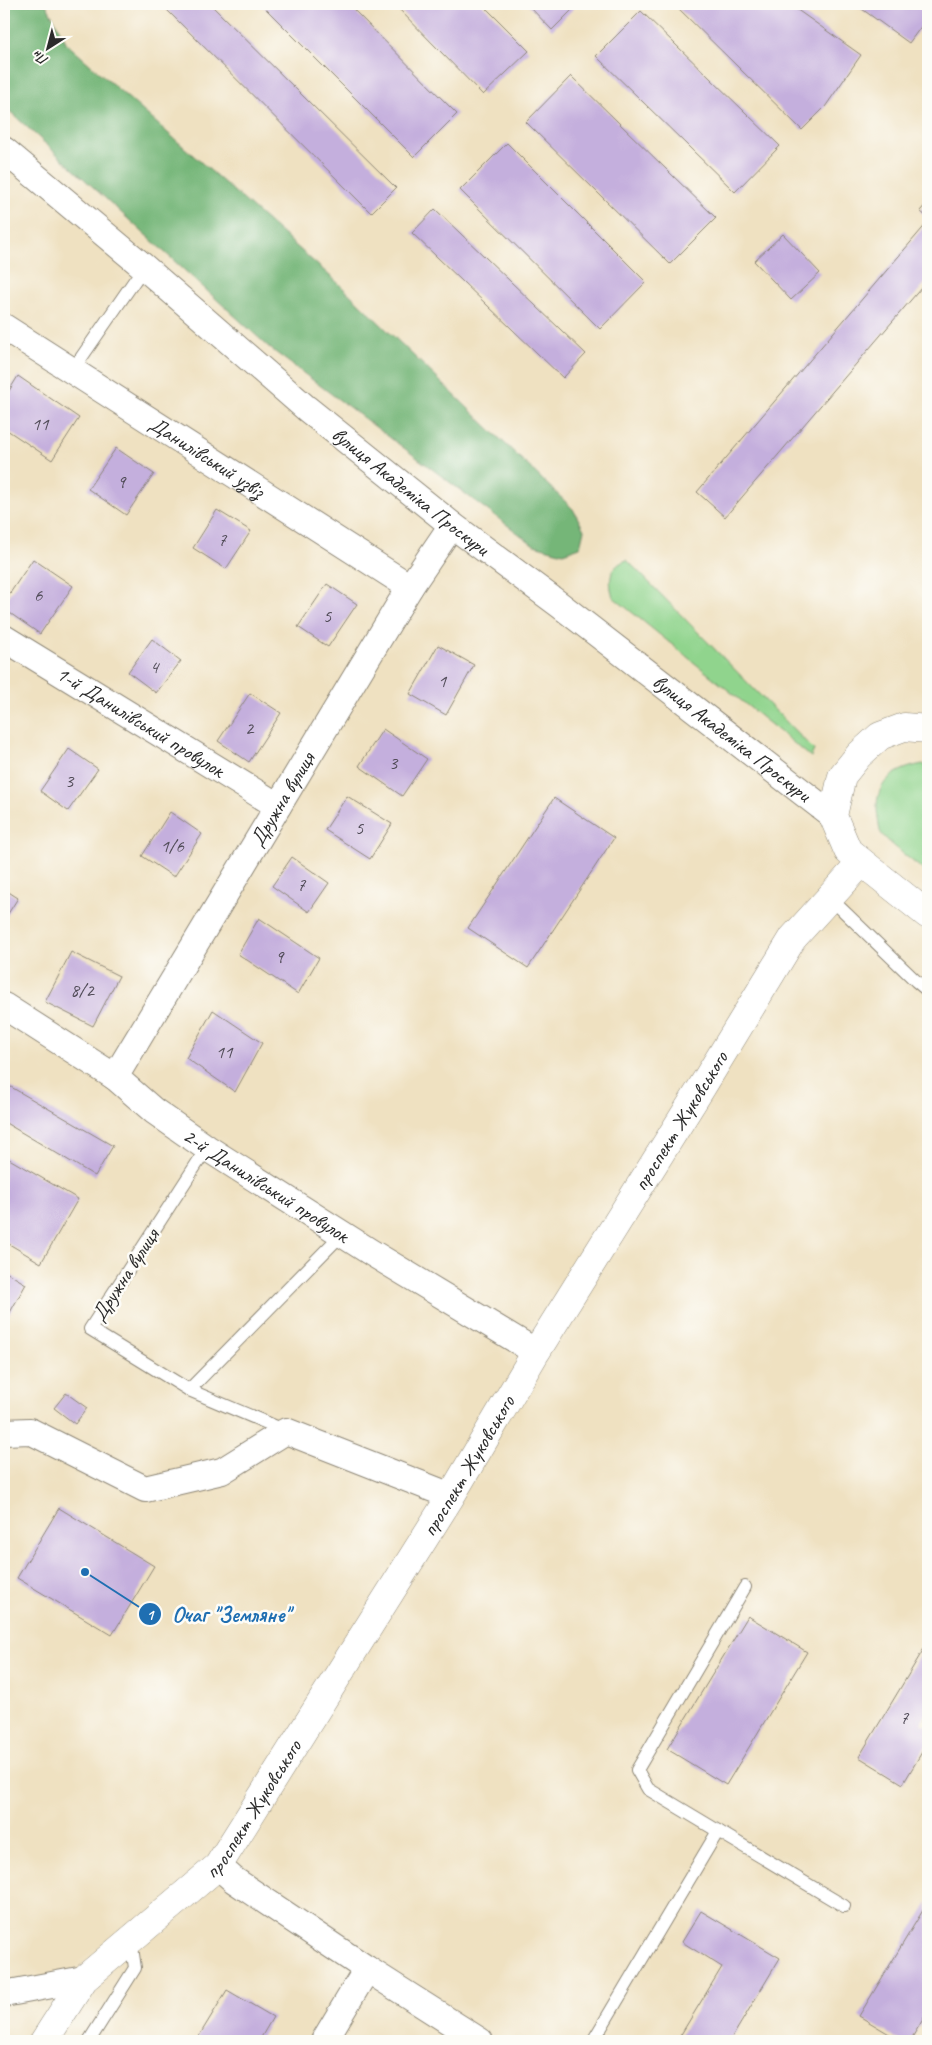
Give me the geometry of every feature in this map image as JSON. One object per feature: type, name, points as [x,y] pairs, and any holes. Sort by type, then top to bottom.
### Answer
[{"type":"street","name":"вулиця Академіка Проскури","points":[[4,150],[144,267],[306,408],[452,525],[560,605],[833,816],[848,851],[928,915]]},
{"type":"street","name":"Данилівський узвіз","points":[[4,327],[410,587]]},
{"type":"street","name":"Дружна вулиця","points":[[115,1077],[410,587],[452,525]]},
{"type":"street","name":"1-й Данилівський провулок","points":[[4,638],[278,806]]},
{"type":"street","name":"вулиця Академіка Проскури","points":[[833,816],[842,776],[859,755],[880,736],[904,727],[928,728]]},
{"type":"street","name":"проспект Жуковського","points":[[44,2041],[84,1979],[218,1866],[451,1496],[536,1352],[793,938],[861,863]]},
{"type":"street","name":"2-й Данилівський провулок","points":[[4,1006],[115,1077],[154,1111],[207,1148],[342,1234],[536,1352]]},
{"type":"street","points":[[4,1432],[30,1430],[145,1489],[222,1471],[286,1431]]},
{"type":"street","name":"Дружна вулиця","points":[[286,1431],[451,1496]]},
{"type":"street","points":[[218,1866],[234,1880],[367,1969],[480,2041]]},
{"type":"street","points":[[324,2041],[367,1969]]},
{"type":"street","points":[[4,1994],[84,1979]]},
{"type":"lane","points":[[72,371],[144,267]]},
{"type":"lane","points":[[830,898],[916,981],[928,990]]},
{"type":"lane","name":"Дружна вулиця","points":[[207,1148],[90,1329],[188,1390],[286,1431]]},
{"type":"lane","points":[[188,1390],[342,1234]]},
{"type":"lane","points":[[745,1587],[637,1770],[648,1789],[844,1906]]},
{"type":"lane","points":[[593,2041],[718,1831]]},
{"type":"lane","points":[[89,2041],[135,1968],[131,1939]]},
{"type":"green space","points":[[4,4],[46,4],[67,44],[338,283],[573,509],[584,530],[580,547],[563,553],[534,545],[271,349],[4,106]]},
{"type":"green space","points":[[627,560],[814,750],[811,757],[613,597],[611,575],[617,566]]},
{"type":"green space","points":[[923,764],[928,767],[928,874],[881,833],[877,806],[878,796],[887,780],[902,770]]},
{"type":"building","points":[[161,4],[210,4],[396,188],[371,213]]},
{"type":"building","points":[[261,4],[348,4],[457,114],[414,157]]},
{"type":"building","points":[[394,4],[482,4],[529,51],[483,95]]},
{"type":"building","points":[[527,4],[578,4],[552,30]]},
{"type":"building","points":[[674,4],[789,4],[861,55],[825,107],[802,130]]},
{"type":"building","points":[[855,4],[928,4],[928,17],[909,43]]},
{"type":"building","points":[[641,11],[780,146],[735,192],[596,56]]},
{"type":"building","points":[[571,76],[716,218],[670,264],[526,122]]},
{"type":"building","points":[[507,143],[646,282],[600,329],[460,190]]},
{"type":"building","points":[[928,202],[928,218],[920,211]]},
{"type":"building","points":[[435,209],[586,354],[563,378],[412,233]]},
{"type":"building","points":[[928,222],[928,280],[725,517],[697,492]]},
{"type":"building","points":[[783,234],[820,273],[791,300],[754,261]]},
{"type":"building","points":[[18,376],[79,418],[52,460],[4,428],[4,399]]},
{"type":"building","points":[[116,448],[154,474],[126,515],[88,489]]},
{"type":"building","points":[[217,510],[251,531],[226,569],[193,548]]},
{"type":"building","points":[[33,559],[73,586],[40,634],[4,609],[4,602]]},
{"type":"building","points":[[327,584],[357,604],[328,647],[298,627]]},
{"type":"building","points":[[152,639],[181,661],[156,693],[128,672]]},
{"type":"building","points":[[438,645],[474,665],[446,715],[410,694]]},
{"type":"building","points":[[250,693],[281,713],[249,762],[218,741]]},
{"type":"building","points":[[383,729],[427,759],[402,796],[359,766]]},
{"type":"building","points":[[69,749],[98,769],[68,811],[40,791]]},
{"type":"building","points":[[347,796],[392,824],[370,859],[325,830]]},
{"type":"building","points":[[554,798],[614,838],[528,968],[468,928]]},
{"type":"building","points":[[170,812],[202,834],[174,877],[142,856]]},
{"type":"building","points":[[292,857],[329,883],[309,912],[272,886]]},
{"type":"building","points":[[4,889],[18,898],[4,920]]},
{"type":"building","points":[[259,918],[319,958],[298,994],[238,954]]},
{"type":"building","points":[[71,952],[119,976],[93,1026],[45,1002]]},
{"type":"building","points":[[213,1010],[262,1043],[235,1092],[186,1058]]},
{"type":"building","points":[[4,1083],[113,1146],[95,1176],[4,1122]]},
{"type":"building","points":[[4,1156],[78,1199],[41,1263],[4,1241]]},
{"type":"building","points":[[4,1271],[26,1284],[4,1323]]},
{"type":"building","points":[[66,1393],[87,1408],[75,1424],[54,1408]]},
{"type":"building","points":[[59,1508],[154,1566],[112,1635],[17,1578]]},
{"type":"building","points":[[748,1616],[807,1652],[726,1785],[667,1749]]},
{"type":"building","points":[[928,1642],[928,1711],[921,1723],[928,1727],[928,1742],[903,1784],[859,1757]]},
{"type":"building","points":[[928,1902],[928,2011],[910,2041],[901,2041],[859,2016]]},
{"type":"building","points":[[701,1911],[780,1958],[730,2041],[677,2041],[722,1967],[682,1942]]},
{"type":"building","points":[[227,1990],[273,2017],[259,2041],[196,2041]]},
{"type":"place","name":"Очаг \"Земляне\"","points":[[85,1572]]}]
